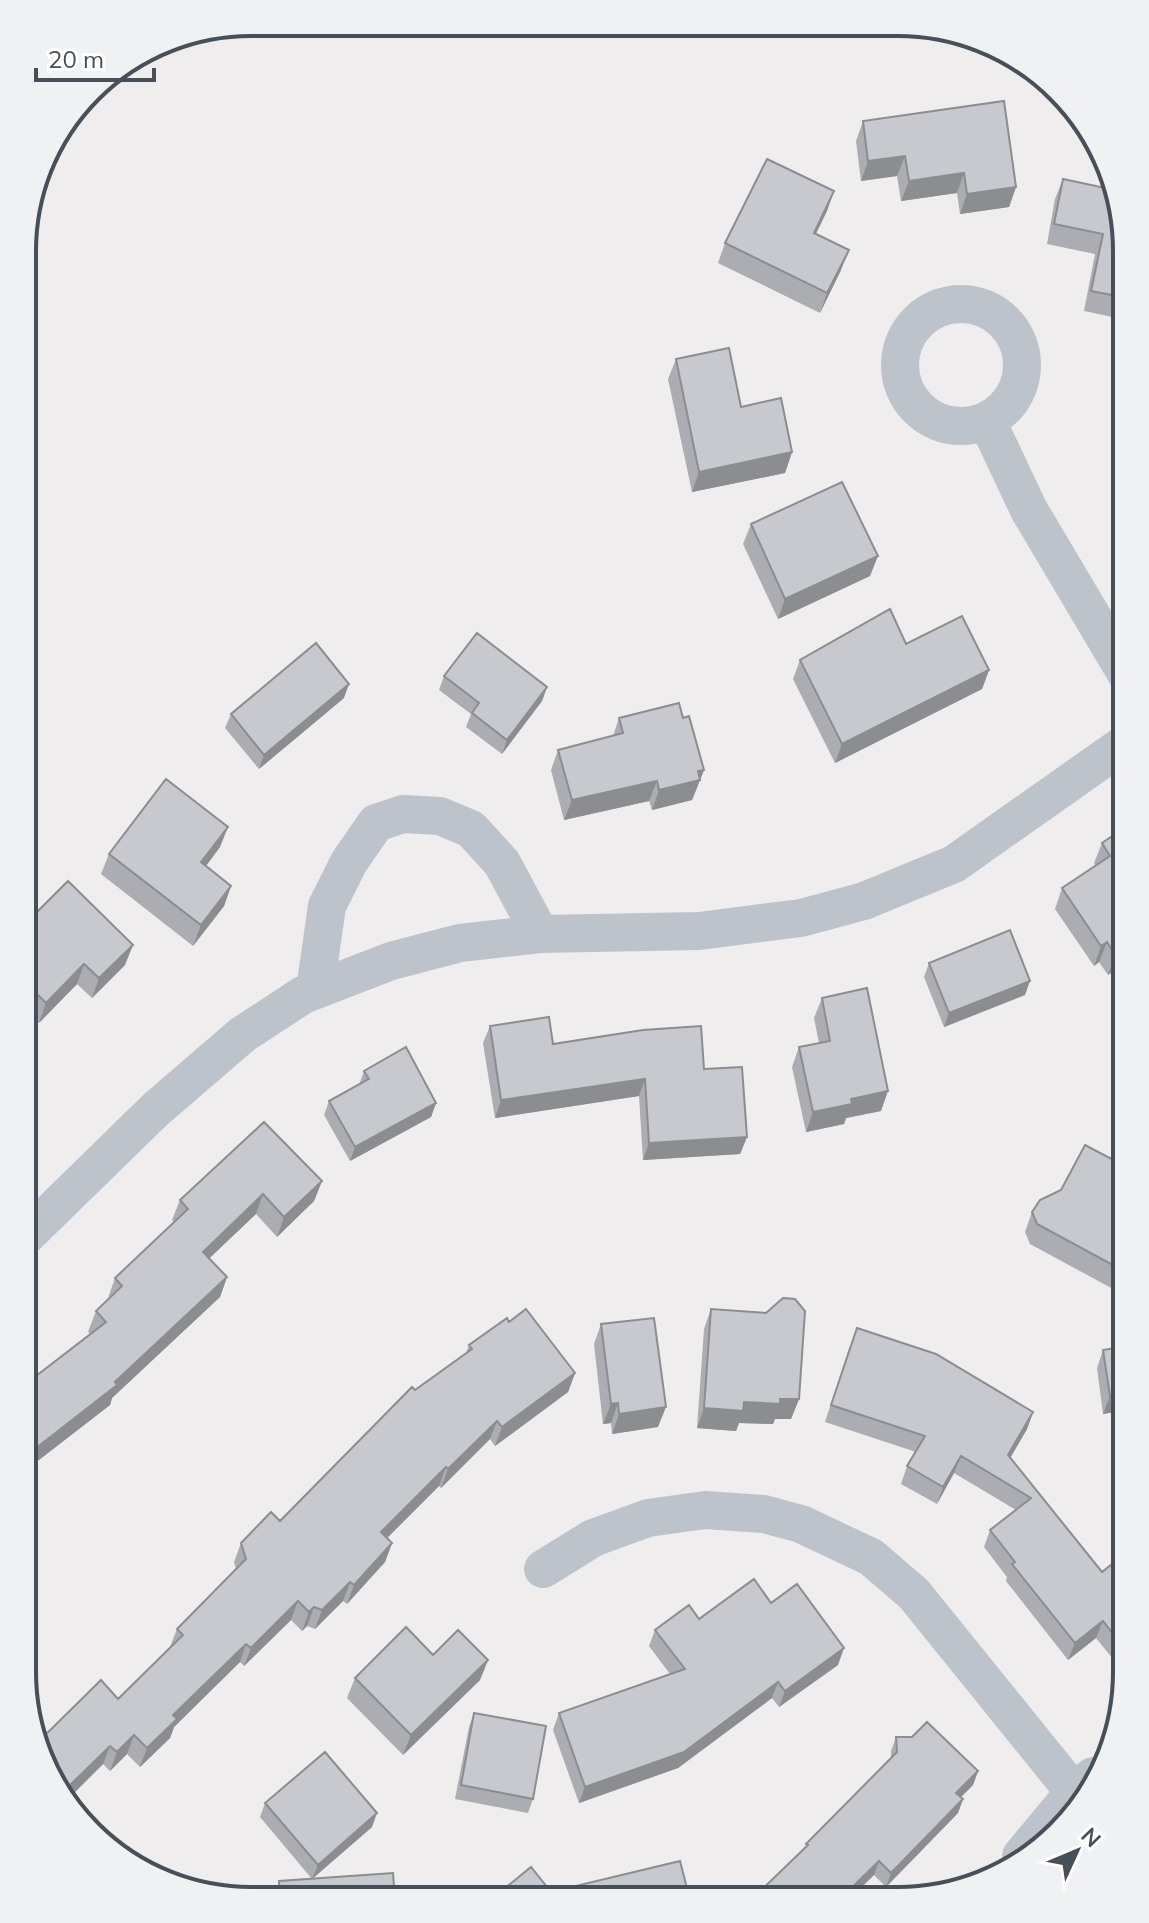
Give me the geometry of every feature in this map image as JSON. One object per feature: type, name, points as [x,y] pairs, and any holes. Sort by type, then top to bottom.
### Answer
[{"type":"street","points":[[987,421],[1029,510],[1113,651]]},
{"type":"street","points":[[36,1226],[155,1110],[242,1035],[303,995],[391,961],[460,943],[540,934],[699,931],[801,918],[864,901],[954,864],[1113,752]]},
{"type":"street","points":[[315,990],[327,906],[349,862],[376,823],[403,814],[440,816],[471,829],[502,863],[540,934]]},
{"type":"street","points":[[543,1569],[593,1538],[648,1518],[705,1510],[764,1514],[801,1524],[871,1557],[914,1594],[1082,1783]]},
{"type":"street","points":[[1044,1829],[1073,1796]]},
{"type":"building","points":[[1004,101],[1016,187],[967,194],[964,173],[909,181],[905,156],[868,161],[863,121]]},
{"type":"building","points":[[767,159],[834,191],[814,233],[849,250],[827,293],[725,243]]},
{"type":"building","points":[[1063,179],[1103,187],[1111,223],[1113,295],[1091,291],[1103,234],[1054,224]]},
{"type":"building","points":[[729,348],[741,407],[781,398],[792,452],[699,472],[676,359]]},
{"type":"building","points":[[842,482],[878,556],[785,599],[751,524]]},
{"type":"building","points":[[890,609],[906,644],[962,616],[989,670],[842,744],[800,660]]},
{"type":"building","points":[[477,633],[547,687],[507,740],[472,713],[479,703],[444,676]]},
{"type":"building","points":[[316,643],[349,684],[264,755],[231,714]]},
{"type":"building","points":[[679,703],[683,718],[689,716],[704,770],[698,771],[700,780],[659,790],[657,781],[572,800],[558,750],[623,733],[619,718]]},
{"type":"building","points":[[166,779],[228,827],[201,862],[231,886],[201,925],[109,854]]},
{"type":"building","points":[[1113,836],[1113,952],[1107,942],[1101,946],[1062,888],[1110,856],[1102,843]]},
{"type":"building","points":[[68,881],[133,945],[99,978],[84,964],[46,1003],[36,993],[36,913]]},
{"type":"building","points":[[1010,930],[1030,981],[949,1013],[929,963]]},
{"type":"building","points":[[867,988],[888,1091],[851,1099],[852,1104],[813,1112],[799,1047],[830,1041],[822,998]]},
{"type":"building","points":[[549,1017],[553,1044],[643,1030],[701,1026],[704,1069],[742,1067],[747,1137],[649,1143],[645,1079],[501,1100],[490,1026]]},
{"type":"building","points":[[406,1047],[436,1103],[355,1147],[329,1101],[369,1079],[364,1071]]},
{"type":"building","points":[[264,1122],[322,1181],[284,1217],[263,1194],[203,1252],[227,1277],[115,1382],[117,1385],[36,1448],[36,1376],[106,1322],[96,1311],[122,1286],[115,1278],[188,1209],[180,1200]]},
{"type":"building","points":[[1085,1145],[1113,1160],[1113,1265],[1037,1224],[1032,1212],[1040,1200],[1061,1190]]},
{"type":"building","points":[[783,1298],[795,1299],[805,1311],[799,1399],[780,1399],[780,1404],[744,1402],[743,1411],[704,1408],[711,1309],[766,1313]]},
{"type":"building","points":[[526,1309],[575,1373],[502,1427],[497,1421],[448,1469],[446,1467],[381,1532],[392,1543],[354,1585],[350,1582],[322,1610],[314,1607],[309,1612],[298,1601],[251,1648],[246,1644],[173,1715],[177,1719],[147,1748],[134,1735],[117,1752],[110,1746],[69,1786],[45,1735],[101,1680],[118,1699],[183,1635],[177,1629],[246,1559],[241,1543],[271,1512],[280,1521],[412,1387],[415,1390],[472,1349],[469,1345],[507,1318],[509,1322]]},
{"type":"building","points":[[654,1318],[666,1407],[619,1414],[618,1403],[611,1404],[601,1324]]},
{"type":"building","points":[[857,1328],[936,1354],[1033,1412],[1008,1455],[1102,1572],[1113,1563],[1113,1634],[1103,1621],[1075,1643],[1012,1564],[1015,1562],[990,1530],[1031,1498],[961,1456],[943,1487],[907,1466],[925,1436],[831,1405]]},
{"type":"building","points":[[1113,1348],[1113,1395],[1110,1396],[1103,1350]]},
{"type":"building","points":[[754,1579],[771,1603],[797,1584],[844,1648],[785,1691],[778,1682],[684,1752],[585,1787],[559,1713],[685,1669],[655,1630],[689,1605],[699,1619]]},
{"type":"building","points":[[406,1627],[433,1655],[458,1630],[488,1660],[411,1735],[355,1678]]},
{"type":"building","points":[[474,1713],[546,1726],[533,1799],[461,1785]]},
{"type":"building","points":[[927,1722],[978,1771],[956,1793],[963,1799],[891,1873],[879,1861],[852,1887],[764,1887],[897,1752],[896,1737],[912,1737]]},
{"type":"building","points":[[325,1752],[377,1813],[318,1865],[265,1803]]},
{"type":"building","points":[[680,1861],[687,1887],[572,1887]]},
{"type":"building","points":[[531,1867],[547,1887],[506,1887]]},
{"type":"building","points":[[393,1873],[394,1887],[279,1887],[279,1881]]}]
